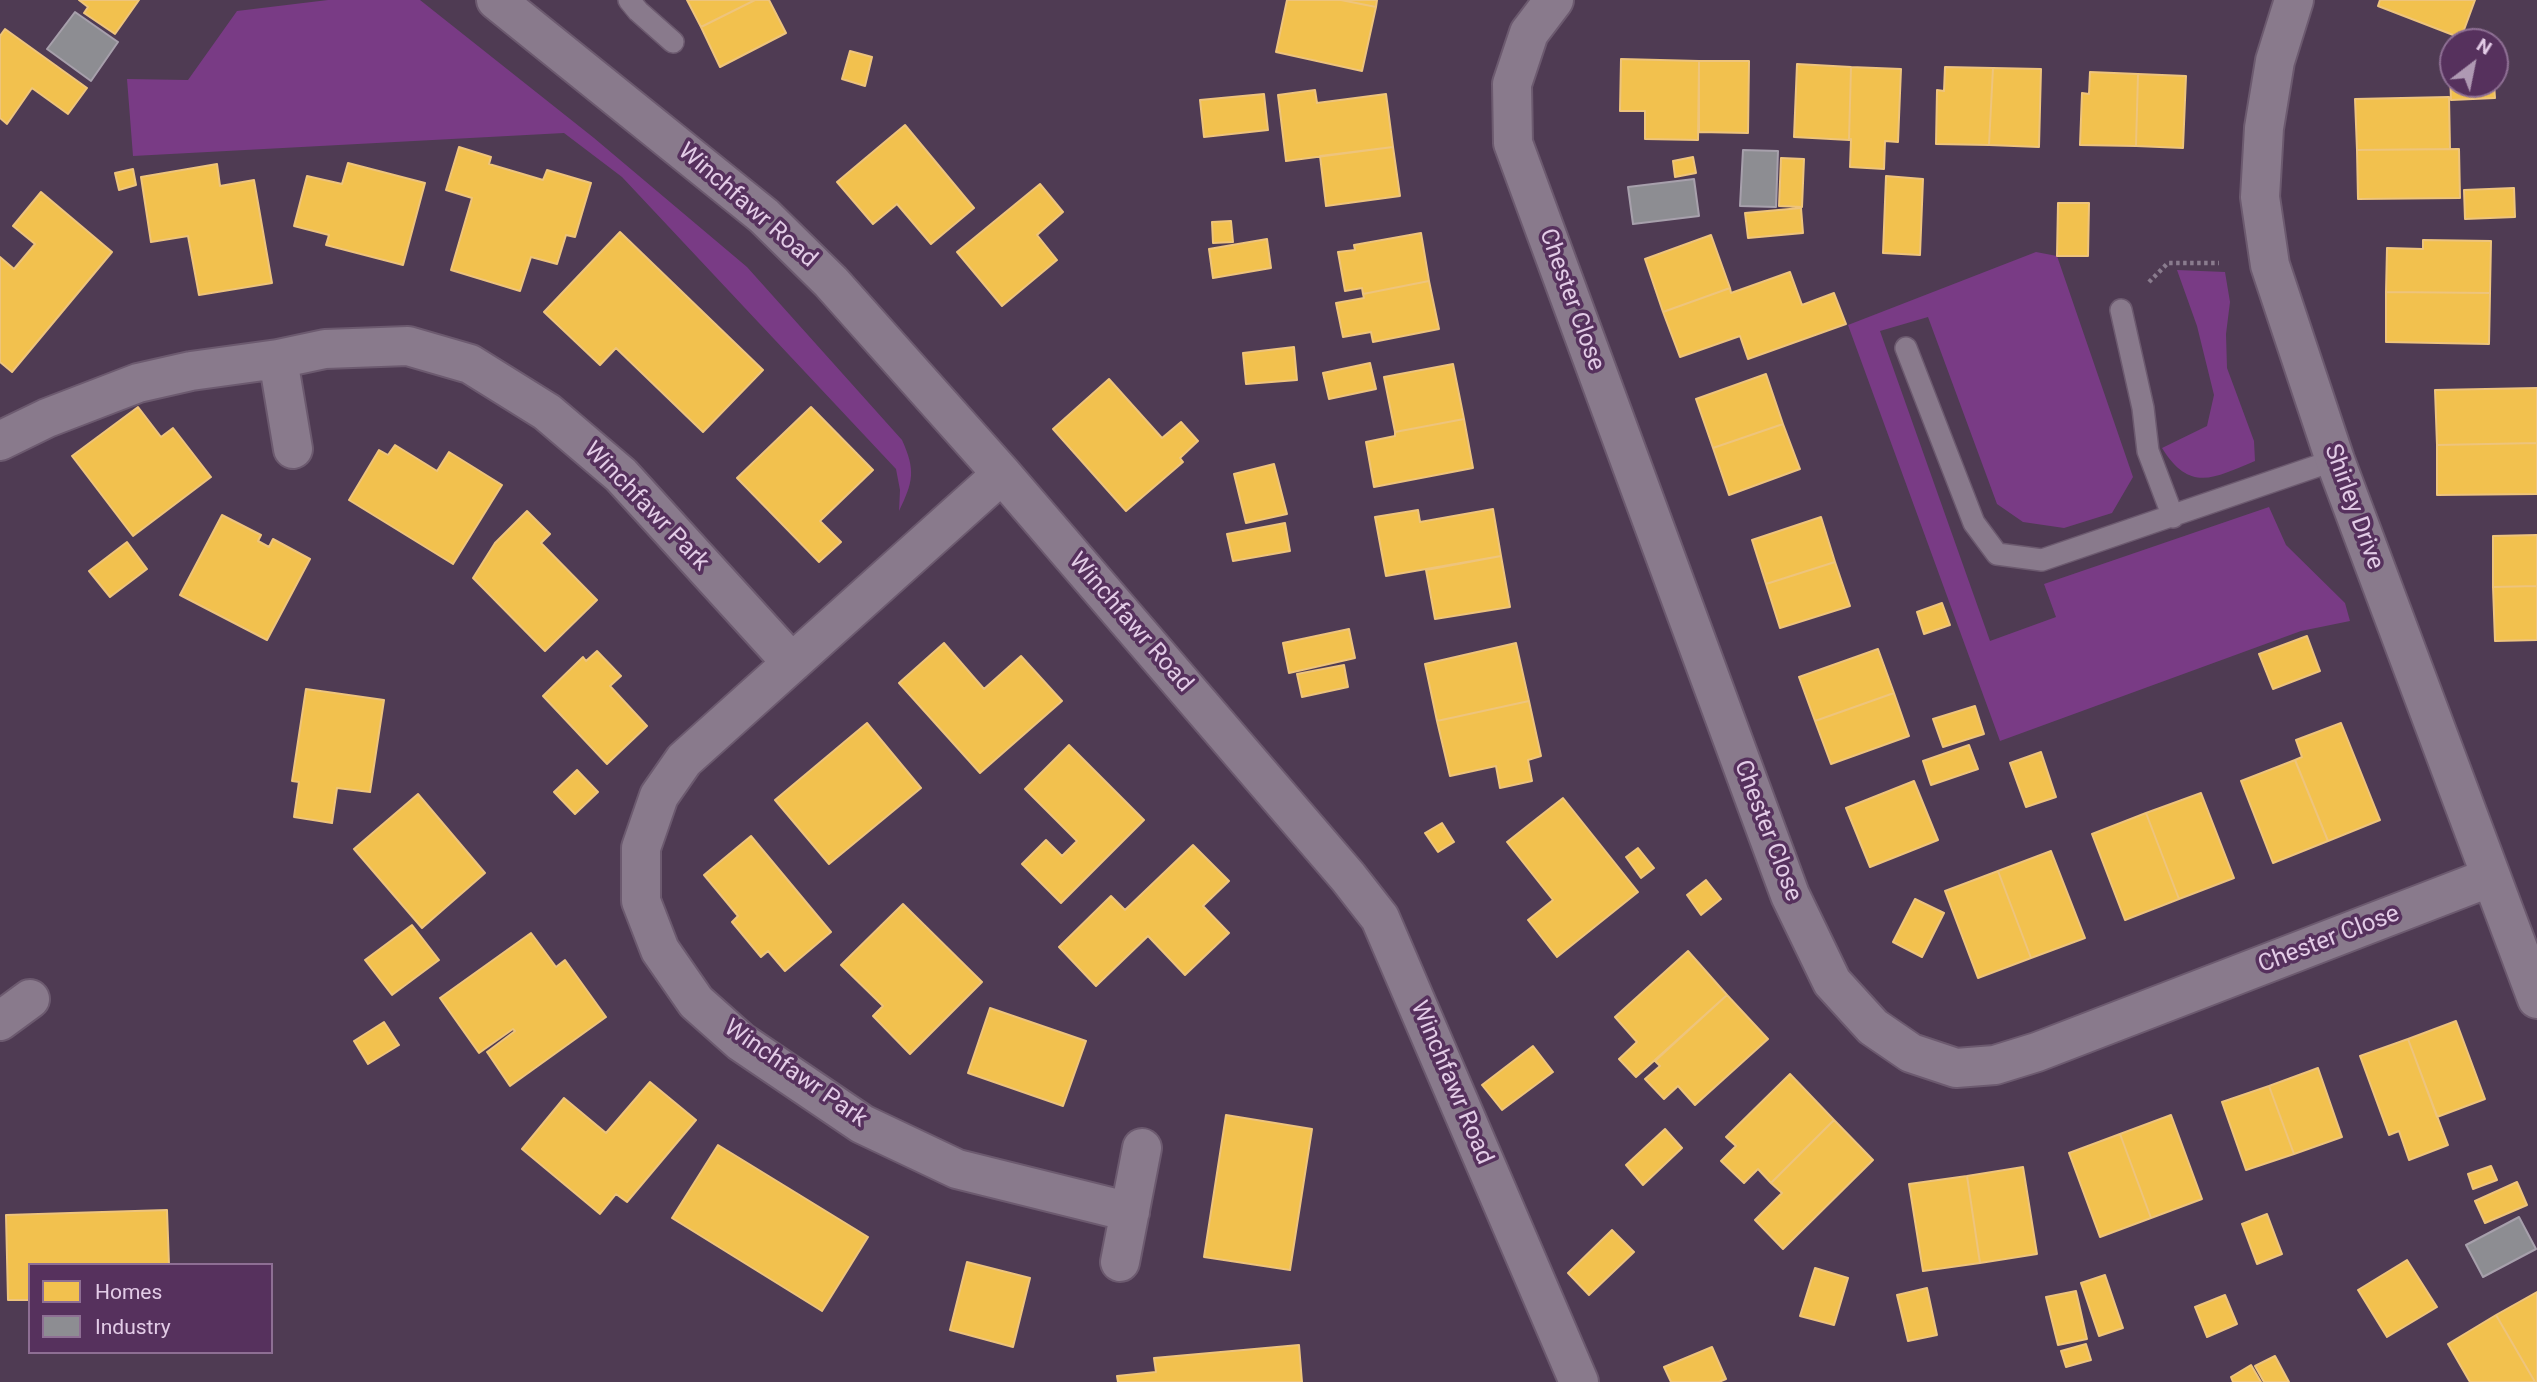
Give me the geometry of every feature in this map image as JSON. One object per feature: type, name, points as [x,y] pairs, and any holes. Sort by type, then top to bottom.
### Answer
[{"type":"street","name":"Winchfawr Road","points":[[496,0],[764,216],[831,282],[1002,474],[1348,877],[1380,918],[1579,1382]]},
{"type":"street","name":"Chester Close","points":[[1553,0],[1529,33],[1512,84],[1513,143],[1790,895],[1832,982],[1874,1027],[1911,1054],[1956,1068],[1995,1065],[2037,1052],[2491,877]]},
{"type":"street","name":"Shirley Drive","points":[[2294,0],[2275,61],[2264,128],[2260,197],[2270,265],[2335,460],[2537,999]]},
{"type":"street","name":"Winchfawr Park","points":[[5,439],[47,418],[138,383],[191,371],[278,359],[325,349],[408,346],[470,364],[547,412],[621,475],[792,663]]},
{"type":"street","points":[[278,359],[293,449]]},
{"type":"street","name":"Winchfawr Park","points":[[1002,474],[684,760],[659,796],[641,848],[642,901],[660,950],[696,1002],[741,1042],[862,1124],[957,1168],[1130,1212]]},
{"type":"street","points":[[0,1021],[30,999]]},
{"type":"street","points":[[1120,1262],[1142,1148]]},
{"type":"lane","points":[[629,0],[673,41]]},
{"type":"lane","points":[[2121,310],[2143,408],[2148,451],[2173,517]]},
{"type":"lane","points":[[1906,348],[1974,523],[1997,554],[2042,560],[2335,460]]},
{"type":"path","points":[[2168,262],[2228,263]]},
{"type":"shaded area","points":[[328,0],[420,0],[594,138],[747,267],[902,440],[911,476],[899,511],[900,490],[896,469],[622,177],[564,133],[133,156],[127,79],[188,80],[237,11]]},
{"type":"shaded area","points":[[2036,252],[2057,256],[2133,477],[2112,513],[2064,528],[2023,522],[1997,504],[1928,317],[1880,331],[1990,641],[2056,617],[2044,584],[2269,507],[2286,545],[2345,603],[2350,621],[2301,631],[2000,741],[1848,325]]},
{"type":"shaded area","points":[[2177,270],[2225,272],[2230,302],[2226,334],[2227,368],[2254,441],[2255,461],[2204,478],[2183,471],[2162,448],[2207,426],[2214,395],[2197,326]]},
{"type":"building: Homes","points":[[79,0],[139,0],[115,34],[84,13],[88,7]]},
{"type":"building: Homes","points":[[687,0],[755,0],[701,27]]},
{"type":"building: Homes","points":[[755,0],[769,0],[786,33],[720,67],[701,27]]},
{"type":"building: Homes","points":[[1287,0],[1341,0],[1376,7],[1362,71],[1276,52]]},
{"type":"building: Homes","points":[[1341,0],[1377,0],[1376,7]]},
{"type":"building: Homes","points":[[2380,0],[2475,0],[2465,28],[2439,30],[2378,6]]},
{"type":"building: Homes","points":[[5,29],[87,88],[68,114],[32,88],[7,124],[0,118],[0,36]]},
{"type":"building: Homes","points":[[850,51],[872,57],[865,86],[842,79]]},
{"type":"building: Homes","points":[[1621,59],[1699,61],[1698,140],[1645,139],[1645,111],[1620,111]]},
{"type":"building: Homes","points":[[1699,61],[1749,61],[1748,133],[1699,132]]},
{"type":"building: Homes","points":[[1797,64],[1851,67],[1849,140],[1794,137]]},
{"type":"building: Homes","points":[[1851,67],[1901,69],[1898,142],[1885,141],[1884,169],[1850,167]]},
{"type":"building: Homes","points":[[1945,67],[1993,68],[1989,145],[1936,144],[1937,90],[1944,91]]},
{"type":"building: Homes","points":[[1993,68],[2041,69],[2039,147],[1989,145]]},
{"type":"building: Homes","points":[[2090,72],[2138,74],[2136,146],[2080,145],[2082,93],[2089,94]]},
{"type":"building: Homes","points":[[2138,74],[2186,76],[2183,148],[2136,146]]},
{"type":"building: Homes","points":[[1315,90],[1317,103],[1386,94],[1393,147],[1286,161],[1278,95]]},
{"type":"building: Homes","points":[[1264,94],[1268,130],[1204,137],[1200,100]]},
{"type":"building: Homes","points":[[2449,98],[2450,149],[2357,150],[2355,99]]},
{"type":"building: Homes","points":[[2451,98],[2495,98],[2451,100]]},
{"type":"building: Homes","points":[[905,125],[974,208],[931,244],[897,204],[873,224],[837,182]]},
{"type":"building: Homes","points":[[459,147],[491,157],[489,164],[543,180],[547,170],[591,183],[575,237],[566,235],[557,264],[531,257],[520,291],[451,270],[472,198],[446,190]]},
{"type":"building: Homes","points":[[1393,147],[1400,196],[1326,206],[1320,156]]},
{"type":"building: Homes","points":[[2459,149],[2460,198],[2358,199],[2357,150]]},
{"type":"building: Homes","points":[[1693,157],[1696,173],[1675,177],[1673,161]]},
{"type":"building: Homes","points":[[1781,158],[1804,159],[1802,207],[1779,206]]},
{"type":"building: Homes","points":[[348,163],[425,183],[403,265],[326,245],[329,235],[294,226],[307,176],[342,184]]},
{"type":"building: Homes","points":[[217,164],[220,186],[254,180],[272,283],[199,295],[188,236],[151,242],[141,177]]},
{"type":"building: Homes","points":[[133,169],[136,185],[119,190],[115,173]]},
{"type":"building: Homes","points":[[1886,176],[1923,179],[1920,255],[1883,253]]},
{"type":"building: Homes","points":[[1040,184],[1063,212],[1037,235],[1057,260],[1002,306],[957,252]]},
{"type":"building: Homes","points":[[2514,188],[2515,217],[2465,219],[2464,190]]},
{"type":"building: Homes","points":[[41,192],[112,252],[12,372],[0,362],[0,257],[14,269],[35,244],[13,226]]},
{"type":"building: Homes","points":[[2058,203],[2089,203],[2088,256],[2057,256]]},
{"type":"building: Homes","points":[[1801,208],[1803,233],[1748,238],[1745,213]]},
{"type":"building: Homes","points":[[1231,221],[1233,242],[1213,243],[1212,222]]},
{"type":"building: Homes","points":[[620,232],[763,370],[703,432],[616,348],[600,365],[544,312]]},
{"type":"building: Homes","points":[[1421,233],[1429,281],[1363,294],[1362,288],[1345,291],[1338,252],[1355,250],[1354,245]]},
{"type":"building: Homes","points":[[1711,235],[1730,288],[1663,312],[1645,259]]},
{"type":"building: Homes","points":[[1267,239],[1271,268],[1213,278],[1209,249]]},
{"type":"building: Homes","points":[[2423,240],[2491,241],[2490,293],[2386,292],[2387,248],[2423,249]]},
{"type":"building: Homes","points":[[1790,272],[1802,305],[1834,293],[1846,324],[1748,359],[1740,336],[1680,357],[1663,312],[1730,288],[1731,293]]},
{"type":"building: Homes","points":[[1429,281],[1439,329],[1373,342],[1371,332],[1343,337],[1336,303],[1364,298],[1363,294]]},
{"type":"building: Homes","points":[[2386,292],[2490,293],[2489,344],[2386,342]]},
{"type":"building: Homes","points":[[1294,347],[1297,380],[1246,384],[1243,353]]},
{"type":"building: Homes","points":[[1370,363],[1376,389],[1329,399],[1323,373]]},
{"type":"building: Homes","points":[[1453,364],[1464,419],[1395,432],[1384,377]]},
{"type":"building: Homes","points":[[1766,374],[1783,424],[1713,448],[1696,399]]},
{"type":"building: Homes","points":[[1109,379],[1162,438],[1181,422],[1198,441],[1180,458],[1183,462],[1126,511],[1053,429]]},
{"type":"building: Homes","points":[[2537,388],[2537,443],[2437,445],[2435,390]]},
{"type":"building: Homes","points":[[138,407],[161,437],[173,428],[211,477],[133,536],[72,456]]},
{"type":"building: Homes","points":[[811,407],[873,470],[820,521],[841,542],[819,562],[737,478]]},
{"type":"building: Homes","points":[[1464,419],[1473,468],[1374,487],[1366,442],[1395,436],[1395,432]]},
{"type":"building: Homes","points":[[1783,424],[1800,469],[1729,495],[1713,448]]},
{"type":"building: Homes","points":[[2537,443],[2537,494],[2437,495],[2437,445]]},
{"type":"building: Homes","points":[[395,445],[437,471],[449,452],[502,485],[453,564],[349,500],[379,450],[388,455]]},
{"type":"building: Homes","points":[[1274,464],[1287,514],[1246,523],[1234,474]]},
{"type":"building: Homes","points":[[1493,509],[1501,556],[1386,576],[1375,517],[1418,510],[1420,522]]},
{"type":"building: Homes","points":[[527,511],[550,534],[541,543],[597,600],[545,651],[473,578],[495,543]]},
{"type":"building: Homes","points":[[222,515],[261,535],[258,541],[269,547],[273,539],[310,559],[267,640],[180,595]]},
{"type":"building: Homes","points":[[1821,517],[1835,562],[1766,584],[1752,540]]},
{"type":"building: Homes","points":[[1285,523],[1290,551],[1233,561],[1227,534]]},
{"type":"building: Homes","points":[[2537,535],[2537,586],[2493,587],[2493,536]]},
{"type":"building: Homes","points":[[127,542],[147,569],[110,597],[89,571]]},
{"type":"building: Homes","points":[[1501,556],[1510,607],[1435,619],[1426,570]]},
{"type":"building: Homes","points":[[1835,562],[1850,606],[1780,628],[1766,584]]},
{"type":"building: Homes","points":[[2537,586],[2537,640],[2495,641],[2493,587]]},
{"type":"building: Homes","points":[[1942,603],[1950,625],[1924,634],[1917,612]]},
{"type":"building: Homes","points":[[1349,629],[1355,658],[1289,673],[1283,643]]},
{"type":"building: Homes","points":[[2307,636],[2320,671],[2273,689],[2259,654]]},
{"type":"building: Homes","points":[[944,643],[984,689],[1021,656],[1062,701],[980,773],[899,683]]},
{"type":"building: Homes","points":[[1516,643],[1529,701],[1437,721],[1425,664]]},
{"type":"building: Homes","points":[[1878,649],[1894,693],[1815,721],[1799,677]]},
{"type":"building: Homes","points":[[597,651],[621,676],[610,686],[647,726],[607,764],[543,696],[583,657],[586,661]]},
{"type":"building: Homes","points":[[1344,665],[1348,687],[1302,697],[1297,674]]},
{"type":"building: Homes","points":[[306,689],[384,700],[370,792],[337,788],[332,823],[294,817],[299,782],[292,781]]},
{"type":"building: Homes","points":[[1894,693],[1909,736],[1831,764],[1815,721]]},
{"type":"building: Homes","points":[[1529,701],[1541,756],[1528,760],[1532,781],[1500,788],[1496,766],[1450,776],[1437,721]]},
{"type":"building: Homes","points":[[1975,706],[1984,734],[1943,747],[1933,719]]},
{"type":"building: Homes","points":[[867,723],[921,788],[829,864],[775,800]]},
{"type":"building: Homes","points":[[2341,723],[2380,820],[2328,841],[2295,760],[2302,757],[2296,740]]},
{"type":"building: Homes","points":[[1069,745],[1144,820],[1061,903],[1022,864],[1046,840],[1062,856],[1077,841],[1025,789]]},
{"type":"building: Homes","points":[[1969,745],[1978,769],[1931,785],[1923,761]]},
{"type":"building: Homes","points":[[2041,752],[2056,797],[2026,807],[2010,763]]},
{"type":"building: Homes","points":[[2295,760],[2328,841],[2273,863],[2241,781]]},
{"type":"building: Homes","points":[[577,770],[598,792],[575,814],[554,792]]},
{"type":"building: Homes","points":[[1914,781],[1938,840],[1870,867],[1846,808]]},
{"type":"building: Homes","points":[[2201,793],[2234,878],[2179,899],[2146,813]]},
{"type":"building: Homes","points":[[418,794],[485,873],[422,928],[354,849]]},
{"type":"building: Homes","points":[[1563,798],[1638,892],[1557,957],[1528,920],[1553,900],[1507,842]]},
{"type":"building: Homes","points":[[2146,813],[2179,899],[2125,920],[2092,834]]},
{"type":"building: Homes","points":[[1442,823],[1454,842],[1438,852],[1425,833]]},
{"type":"building: Homes","points":[[751,836],[831,932],[785,971],[768,951],[761,957],[732,922],[738,916],[704,875]]},
{"type":"building: Homes","points":[[1193,845],[1229,881],[1203,906],[1229,933],[1185,975],[1148,936],[1096,986],[1059,947],[1111,896],[1125,910]]},
{"type":"building: Homes","points":[[1638,848],[1654,868],[1641,878],[1626,857]]},
{"type":"building: Homes","points":[[2051,851],[2085,938],[2031,958],[1998,871]]},
{"type":"building: Homes","points":[[1998,871],[2031,958],[1978,978],[1945,891]]},
{"type":"building: Homes","points":[[1706,880],[1721,899],[1701,915],[1687,895]]},
{"type":"building: Homes","points":[[1915,899],[1944,913],[1922,957],[1893,942]]},
{"type":"building: Homes","points":[[903,904],[982,982],[910,1054],[873,1016],[883,1006],[841,965]]},
{"type":"building: Homes","points":[[412,925],[439,960],[392,995],[365,960]]},
{"type":"building: Homes","points":[[531,933],[556,967],[565,960],[606,1017],[510,1086],[487,1052],[515,1031],[513,1029],[479,1053],[440,998]]},
{"type":"building: Homes","points":[[1688,951],[1727,995],[1636,1077],[1619,1059],[1637,1042],[1615,1017]]},
{"type":"building: Homes","points":[[1727,995],[1768,1039],[1695,1105],[1678,1086],[1664,1099],[1645,1079],[1660,1066],[1655,1061]]},
{"type":"building: Homes","points":[[990,1008],[1086,1041],[1063,1106],[968,1073]]},
{"type":"building: Homes","points":[[2456,1021],[2485,1099],[2437,1117],[2408,1039]]},
{"type":"building: Homes","points":[[384,1022],[399,1045],[368,1064],[354,1041]]},
{"type":"building: Homes","points":[[2408,1039],[2448,1145],[2409,1160],[2399,1131],[2389,1135],[2360,1056]]},
{"type":"building: Homes","points":[[1533,1046],[1553,1072],[1502,1110],[1482,1085]]},
{"type":"building: Homes","points":[[2318,1068],[2342,1137],[2294,1154],[2269,1086]]},
{"type":"building: Homes","points":[[1790,1074],[1834,1120],[1771,1183],[1758,1169],[1744,1183],[1721,1161],[1736,1146],[1726,1137]]},
{"type":"building: Homes","points":[[650,1082],[696,1120],[627,1202],[616,1194],[600,1214],[522,1149],[564,1098],[606,1133]]},
{"type":"building: Homes","points":[[2269,1086],[2294,1154],[2246,1170],[2222,1102]]},
{"type":"building: Homes","points":[[1226,1115],[1312,1129],[1290,1270],[1204,1257]]},
{"type":"building: Homes","points":[[2171,1115],[2202,1199],[2151,1218],[2120,1134]]},
{"type":"building: Homes","points":[[1834,1120],[1873,1160],[1783,1249],[1755,1220],[1782,1193],[1771,1183]]},
{"type":"building: Homes","points":[[1665,1129],[1682,1148],[1643,1185],[1626,1165]]},
{"type":"building: Homes","points":[[2120,1134],[2151,1218],[2100,1237],[2069,1153]]},
{"type":"building: Homes","points":[[718,1145],[868,1237],[822,1311],[672,1218]]},
{"type":"building: Homes","points":[[2491,1166],[2497,1180],[2473,1189],[2468,1174]]},
{"type":"building: Homes","points":[[2023,1167],[2037,1254],[1980,1263],[1967,1176]]},
{"type":"building: Homes","points":[[1967,1176],[1980,1263],[1923,1271],[1909,1184]]},
{"type":"building: Homes","points":[[2517,1182],[2527,1205],[2485,1223],[2475,1201]]},
{"type":"building: Homes","points":[[167,1210],[169,1263],[28,1263],[28,1300],[8,1300],[6,1215]]},
{"type":"building: Homes","points":[[2267,1214],[2282,1254],[2257,1264],[2242,1224]]},
{"type":"building: Homes","points":[[1612,1230],[1634,1252],[1589,1295],[1568,1273]]},
{"type":"building: Homes","points":[[2407,1260],[2437,1307],[2387,1337],[2358,1290]]},
{"type":"building: Homes","points":[[967,1262],[1030,1278],[1013,1347],[950,1330]]},
{"type":"building: Homes","points":[[1815,1268],[1848,1278],[1834,1325],[1800,1316]]},
{"type":"building: Homes","points":[[2105,1275],[2123,1328],[2099,1336],[2081,1283]]},
{"type":"building: Homes","points":[[1927,1288],[1937,1335],[1908,1341],[1897,1295]]},
{"type":"building: Homes","points":[[2076,1291],[2087,1339],[2058,1345],[2046,1297]]},
{"type":"building: Homes","points":[[2537,1292],[2537,1382],[2535,1382],[2496,1315]]},
{"type":"building: Homes","points":[[2225,1295],[2237,1324],[2207,1337],[2195,1307]]},
{"type":"building: Homes","points":[[2496,1315],[2535,1382],[2470,1382],[2448,1344]]},
{"type":"building: Homes","points":[[2086,1344],[2091,1360],[2066,1367],[2061,1351]]},
{"type":"building: Homes","points":[[1299,1345],[1302,1382],[1118,1382],[1117,1376],[1156,1372],[1154,1358]]},
{"type":"building: Homes","points":[[1712,1347],[1726,1379],[1719,1382],[1671,1382],[1664,1367]]},
{"type":"building: Homes","points":[[2275,1356],[2289,1382],[2264,1382],[2255,1366]]},
{"type":"building: Homes","points":[[2251,1365],[2261,1382],[2233,1382],[2231,1377]]},
{"type":"building: Industry","points":[[75,12],[118,42],[91,81],[47,49]]},
{"type":"building: Industry","points":[[1743,150],[1778,151],[1776,207],[1740,206]]},
{"type":"building: Industry","points":[[1694,179],[1699,216],[1633,224],[1628,187]]},
{"type":"building: Industry","points":[[2519,1217],[2536,1249],[2483,1277],[2466,1245]]}]
